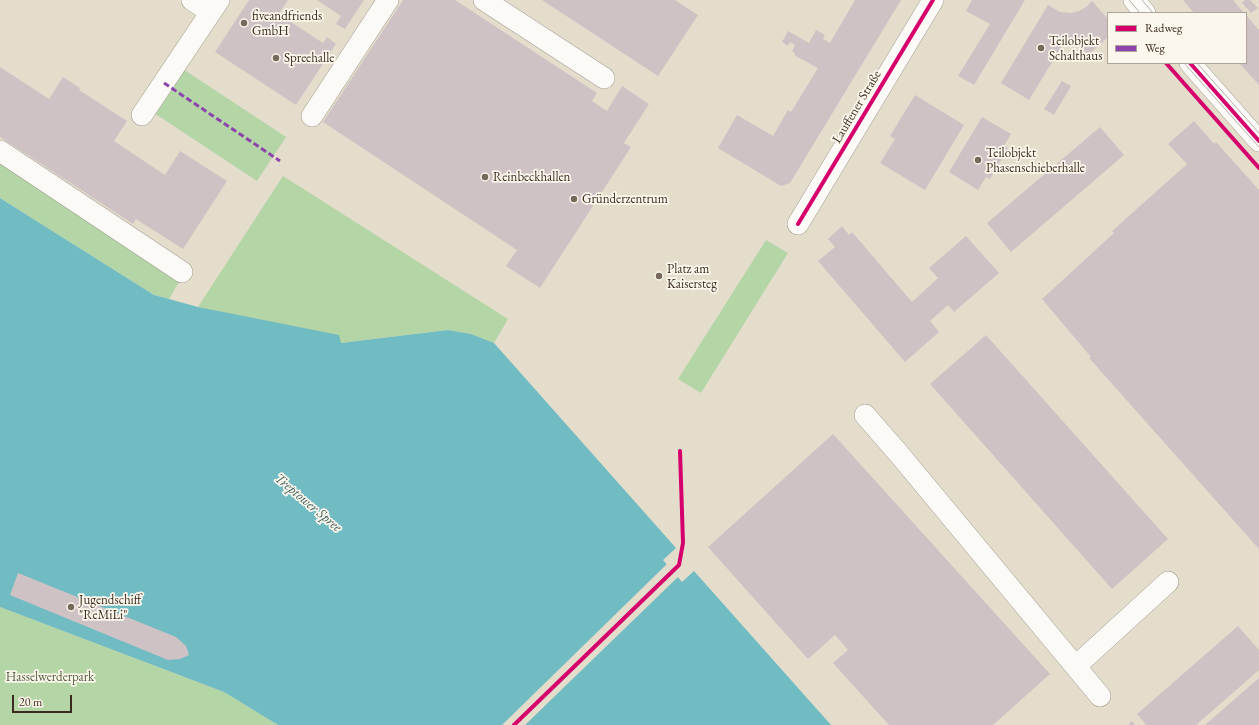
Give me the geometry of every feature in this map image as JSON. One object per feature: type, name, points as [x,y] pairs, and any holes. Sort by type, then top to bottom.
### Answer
[{"type":"street","points":[[142,115],[215,6],[192,0]]},
{"type":"street","points":[[312,116],[388,0]]},
{"type":"street","points":[[484,0],[604,78]]},
{"type":"street","name":"Lauffener Straße","points":[[798,224],[933,0]]},
{"type":"street","points":[[1134,0],[1144,12]]},
{"type":"street","points":[[1191,64],[1259,141]]},
{"type":"street","points":[[0,151],[182,272]]},
{"type":"street","points":[[865,416],[904,460],[1100,696]]},
{"type":"street","points":[[1076,666],[1168,582]]},
{"type":"green space","points":[[183,69],[286,137],[257,181],[154,113]]},
{"type":"green space","points":[[0,162],[179,282],[169,299],[154,295],[0,198]]},
{"type":"green space","points":[[283,176],[508,319],[494,343],[471,334],[448,330],[341,343],[198,307]]},
{"type":"green space","points":[[766,240],[788,253],[701,393],[678,379]]},
{"type":"green space","name":"Hasselwerderpark","points":[[0,607],[224,692],[278,725],[0,725]]},
{"type":"water","name":"Treptower Spree","points":[[0,198],[154,295],[198,307],[339,335],[341,343],[448,330],[471,334],[494,343],[676,548],[663,560],[682,582],[694,571],[831,725],[278,725],[224,692],[0,607]]},
{"type":"pier","points":[[668,563],[679,576],[525,725],[502,725]]},
{"type":"building","name":"Spreehalle","points":[[249,0],[288,0],[279,14],[323,43],[327,37],[336,44],[296,105],[215,52]]},
{"type":"building","name":"Spreehalle","points":[[317,0],[364,0],[345,29],[336,24],[341,16]]},
{"type":"building","name":"Reinbeckhallen","points":[[403,0],[455,0],[597,93],[592,101],[607,111],[622,86],[649,104],[624,143],[631,147],[540,288],[506,266],[517,250],[323,122]]},
{"type":"building","points":[[542,0],[675,0],[698,15],[658,76]]},
{"type":"building","points":[[855,0],[901,0],[790,183],[781,186],[718,148],[737,115],[773,136],[788,110],[791,112],[818,68],[794,55],[795,53],[792,51],[795,45],[790,42],[788,46],[782,42],[788,31],[809,43],[816,30],[825,35],[823,39],[830,43]]},
{"type":"building","points":[[972,0],[1025,0],[974,85],[958,76],[990,24],[966,11]]},
{"type":"building","points":[[1183,0],[1233,0],[1243,12],[1193,12]]},
{"type":"building","points":[[1245,0],[1250,0],[1258,8],[1251,13],[1242,3]]},
{"type":"building","name":"Teilobjekt Schalthaus","points":[[1092,1],[1107,18],[1107,38],[1088,55],[1076,40],[1065,41],[1029,100],[1001,83],[1048,5],[1060,12],[1071,13],[1086,7]]},
{"type":"building","points":[[1247,16],[1259,30],[1259,85],[1240,64],[1247,64]]},
{"type":"building","points":[[0,67],[49,99],[63,77],[80,88],[79,90],[127,121],[114,141],[165,175],[180,151],[227,181],[183,249],[136,219],[133,224],[0,137]]},
{"type":"building","points":[[1062,81],[1071,86],[1054,115],[1044,109]]},
{"type":"building","points":[[915,95],[964,125],[925,190],[880,163],[895,139],[890,136]]},
{"type":"building","name":"Teilobjekt Phasenschieberhalle","points":[[982,117],[1011,134],[1004,146],[1008,148],[990,179],[986,177],[978,190],[949,172]]},
{"type":"building","points":[[1194,121],[1214,144],[1216,142],[1259,190],[1259,549],[1089,358],[1091,357],[1042,299],[1114,233],[1112,231],[1187,164],[1168,144]]},
{"type":"building","points":[[1100,127],[1124,155],[1011,252],[987,223]]},
{"type":"building","points":[[842,226],[849,235],[852,232],[912,302],[938,278],[929,268],[966,236],[999,273],[954,312],[948,305],[930,321],[939,332],[905,362],[818,261],[835,247],[828,239]]},
{"type":"building","points":[[986,335],[1168,539],[1112,589],[930,384]]},
{"type":"building","points":[[833,434],[1050,674],[993,725],[889,725],[833,663],[848,650],[835,635],[808,659],[708,547]]},
{"type":"building","name":"Jugendschiff \"ReMiLi\"","points":[[18,573],[176,637],[186,646],[189,655],[180,659],[168,660],[10,595]]},
{"type":"building","points":[[1238,626],[1259,650],[1259,670],[1196,725],[1146,725],[1137,714]]},
{"type":"building","points":[[1259,678],[1259,725],[1205,725]]},
{"type":"building","points":[[1132,721],[1135,725],[1128,725]]},
{"type":"tram line","points":[[1129,0],[1139,12]]},
{"type":"tram line","points":[[1142,0],[1152,12]]},
{"type":"tram line","points":[[1185,64],[1259,147]]},
{"type":"tram line","points":[[1198,64],[1259,133]]},
{"type":"marked path","points":[[164,83],[280,161]]},
{"type":"cycle path","points":[[798,224],[933,0]]},
{"type":"cycle path","points":[[1167,64],[1259,168]]},
{"type":"cycle path","points":[[1191,64],[1259,141]]},
{"type":"cycle path","points":[[514,725],[679,565],[683,543],[680,451]]},
{"type":"place","name":"fiveandfriends GmbH","points":[[244,23]]},
{"type":"place","name":"Teilobjekt Schalthaus","points":[[1041,48]]},
{"type":"place","name":"Spreehalle","points":[[276,58]]},
{"type":"place","name":"Teilobjekt Phasenschieberhalle","points":[[978,160]]},
{"type":"place","name":"Reinbeckhallen","points":[[485,177]]},
{"type":"place","name":"Gründerzentrum","points":[[574,199]]},
{"type":"place","name":"Platz am Kaisersteg","points":[[659,276]]},
{"type":"place","name":"Jugendschiff \"ReMiLi\"","points":[[71,607]]}]
